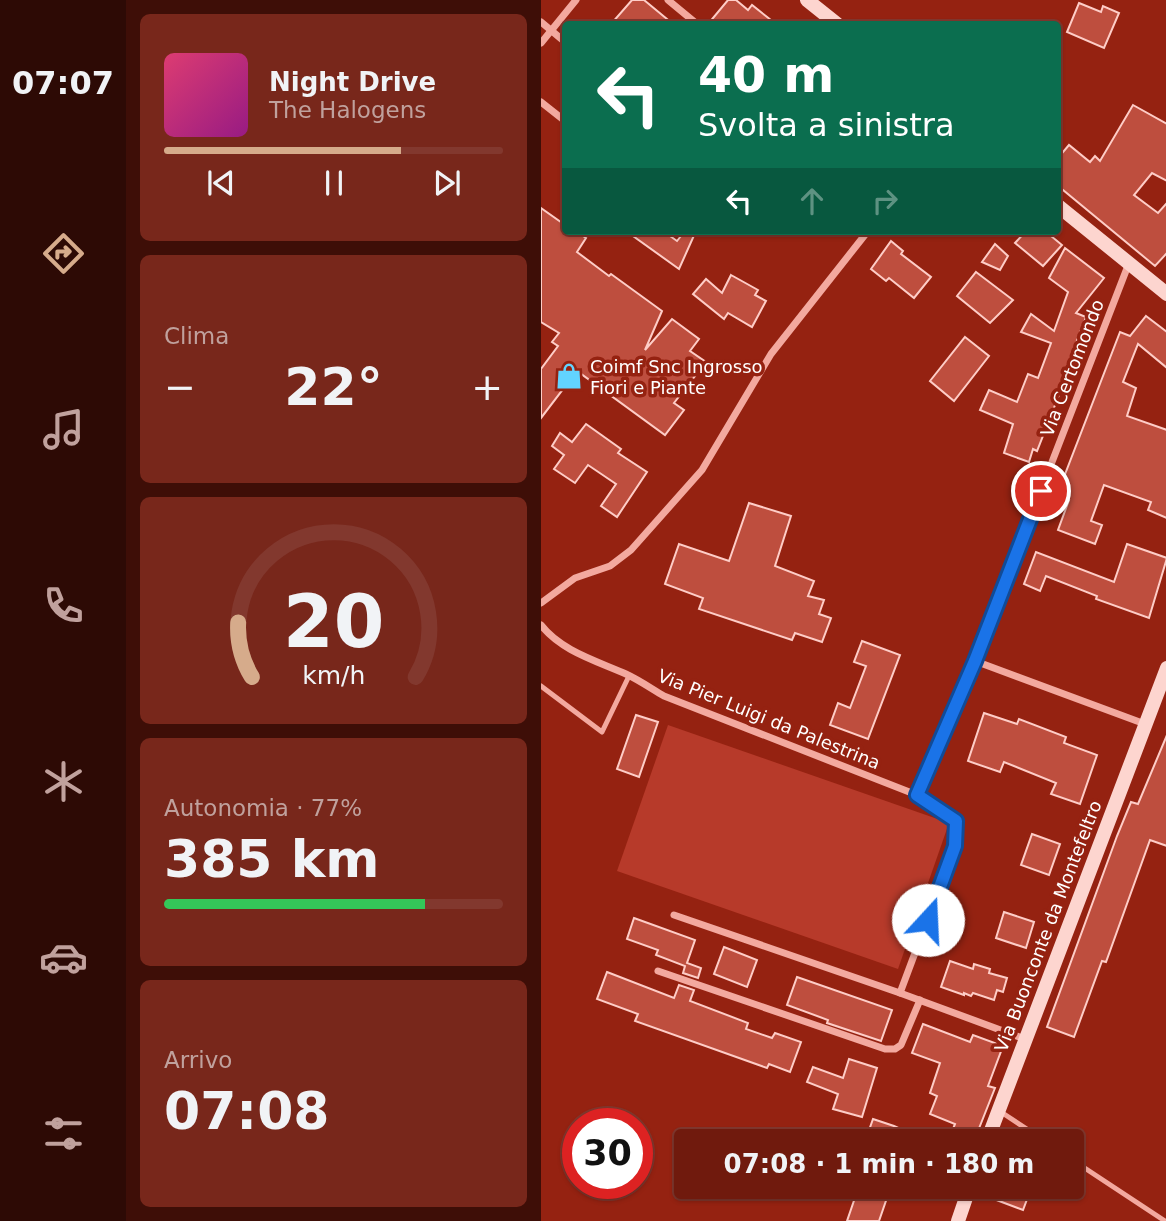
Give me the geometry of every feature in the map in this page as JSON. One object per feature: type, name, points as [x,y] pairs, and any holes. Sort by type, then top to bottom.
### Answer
[{"type":"street","points":[[541,43],[576,0]]},
{"type":"street","points":[[668,0],[693,21]]},
{"type":"street","points":[[808,0],[833,21]]},
{"type":"street","points":[[541,22],[562,39]]},
{"type":"street","points":[[541,102],[562,119]]},
{"type":"street","points":[[1061,208],[1166,294]]},
{"type":"street","points":[[541,603],[575,578],[610,566],[631,550],[693,481],[754,387],[771,354],[865,235]]},
{"type":"street","name":"Via Certomondo","points":[[917,795],[975,661],[1129,263]]},
{"type":"street","name":"Via Pier Luigi da Palestrina","points":[[541,625],[547,633],[581,655],[629,676],[664,696],[917,795],[956,821],[955,846],[900,993]]},
{"type":"street","points":[[975,661],[1145,724]]},
{"type":"street","name":"Via Buonconte da Montefeltro","points":[[992,1129],[1166,668]]},
{"type":"street","points":[[674,915],[920,1000],[1025,1040]]},
{"type":"street","points":[[658,971],[885,1049],[895,1049],[901,1045],[920,1000]]},
{"type":"street","points":[[958,1221],[966,1199]]},
{"type":"lane","points":[[541,686],[602,732],[629,676]]},
{"type":"lane","points":[[999,1110],[1027,1129]]},
{"type":"lane","points":[[1084,1168],[1165,1221]]},
{"type":"shaded area","points":[[668,725],[949,823],[898,969],[617,871]]},
{"type":"building","points":[[632,0],[644,0],[669,21],[614,21]]},
{"type":"building","points":[[728,0],[736,0],[748,10],[752,5],[772,21],[710,21]]},
{"type":"building","points":[[1079,3],[1101,12],[1103,6],[1119,13],[1104,48],[1067,32]]},
{"type":"building","points":[[1133,105],[1167,124],[1167,181],[1152,173],[1134,195],[1158,213],[1167,203],[1167,253],[1155,266],[1061,188],[1061,154],[1069,145],[1090,162],[1095,156],[1100,161]]},
{"type":"building","points":[[541,208],[562,223],[562,235],[581,235],[586,238],[577,252],[662,311],[645,350],[672,319],[699,339],[690,351],[706,362],[674,403],[684,410],[665,435],[577,371],[541,418],[541,369],[558,346],[552,342],[559,333],[541,322]]},
{"type":"building","points":[[632,235],[669,235],[677,241],[682,235],[694,235],[679,269]]},
{"type":"building","points":[[1022,235],[1050,235],[1062,245],[1043,266],[1015,243]]},
{"type":"building","points":[[891,241],[903,251],[901,254],[931,277],[914,298],[889,278],[886,281],[871,269]]},
{"type":"building","points":[[995,244],[1008,256],[1000,270],[982,262]]},
{"type":"building","points":[[1065,248],[1104,278],[1076,313],[1086,317],[1076,343],[1077,349],[1037,451],[1033,449],[1029,462],[1004,453],[1013,424],[980,410],[989,390],[1017,402],[1028,374],[1038,378],[1051,343],[1021,332],[1031,314],[1054,331],[1068,292],[1049,278]]},
{"type":"building","points":[[976,272],[1013,300],[990,323],[957,296]]},
{"type":"building","points":[[731,275],[758,290],[755,295],[766,301],[752,327],[728,313],[724,319],[693,294],[706,279],[722,293]]},
{"type":"building","points":[[1146,316],[1167,332],[1167,368],[1138,344],[1123,382],[1136,388],[1127,416],[1167,430],[1167,518],[1148,510],[1151,502],[1104,485],[1091,521],[1102,525],[1095,544],[1058,530],[1069,500],[1057,495],[1120,332],[1130,336]]},
{"type":"building","points":[[965,337],[989,356],[954,401],[930,381]]},
{"type":"building","points":[[586,424],[621,449],[618,453],[647,472],[617,517],[601,506],[616,484],[588,465],[575,483],[554,469],[564,455],[552,446],[560,433],[572,442]]},
{"type":"building","points":[[749,503],[791,516],[775,566],[814,581],[808,596],[824,600],[819,614],[831,618],[822,642],[795,633],[792,640],[699,609],[703,598],[665,584],[679,544],[729,561]]},
{"type":"building","points":[[1127,544],[1167,558],[1149,618],[1096,599],[1097,596],[1046,576],[1040,591],[1024,584],[1036,552],[1114,582]]},
{"type":"building","points":[[862,641],[900,655],[868,739],[830,725],[838,703],[850,708],[866,666],[854,662]]},
{"type":"building","points":[[984,713],[1017,724],[1019,719],[1066,737],[1064,743],[1097,755],[1080,804],[1051,794],[1056,783],[1004,762],[1000,772],[968,761]]},
{"type":"building","points":[[636,715],[658,722],[639,777],[617,769]]},
{"type":"building","points":[[1167,735],[1167,846],[1150,840],[1106,962],[1102,961],[1074,1037],[1047,1027],[1117,836],[1131,802],[1138,804]]},
{"type":"building","points":[[1032,834],[1060,844],[1049,875],[1021,865]]},
{"type":"building","points":[[1004,912],[1034,922],[1026,948],[996,938]]},
{"type":"building","points":[[634,918],[695,940],[687,963],[701,968],[698,978],[683,973],[685,966],[656,955],[658,950],[627,939]]},
{"type":"building","points":[[724,947],[757,960],[747,987],[714,974]]},
{"type":"building","points":[[950,961],[973,969],[974,964],[990,969],[989,973],[1007,978],[1003,992],[997,990],[994,1000],[973,993],[971,996],[964,995],[941,987]]},
{"type":"building","points":[[607,972],[674,998],[679,985],[694,990],[690,1001],[748,1023],[746,1029],[772,1038],[775,1033],[801,1042],[790,1072],[769,1064],[767,1068],[635,1021],[638,1014],[597,999]]},
{"type":"building","points":[[797,977],[892,1010],[881,1041],[827,1023],[828,1020],[787,1005]]},
{"type":"building","points":[[923,1024],[970,1042],[973,1035],[1003,1046],[988,1086],[995,1088],[979,1129],[953,1129],[955,1124],[930,1114],[937,1096],[930,1093],[940,1063],[912,1053]]},
{"type":"building","points":[[849,1059],[877,1068],[862,1117],[833,1109],[838,1094],[807,1082],[813,1067],[843,1078]]},
{"type":"building","points":[[873,1119],[901,1129],[869,1129]]},
{"type":"building","points":[[855,1199],[887,1199],[879,1221],[847,1221]]},
{"type":"building","points":[[994,1199],[1027,1199],[1023,1210]]},
{"type":"place","name":"Coimf Snc Ingrosso Fiori e Piante","points":[[569,376]]},
{"type":"route","points":[[928,920],[955,846],[956,821],[917,795],[975,661],[1041,491]]}]
